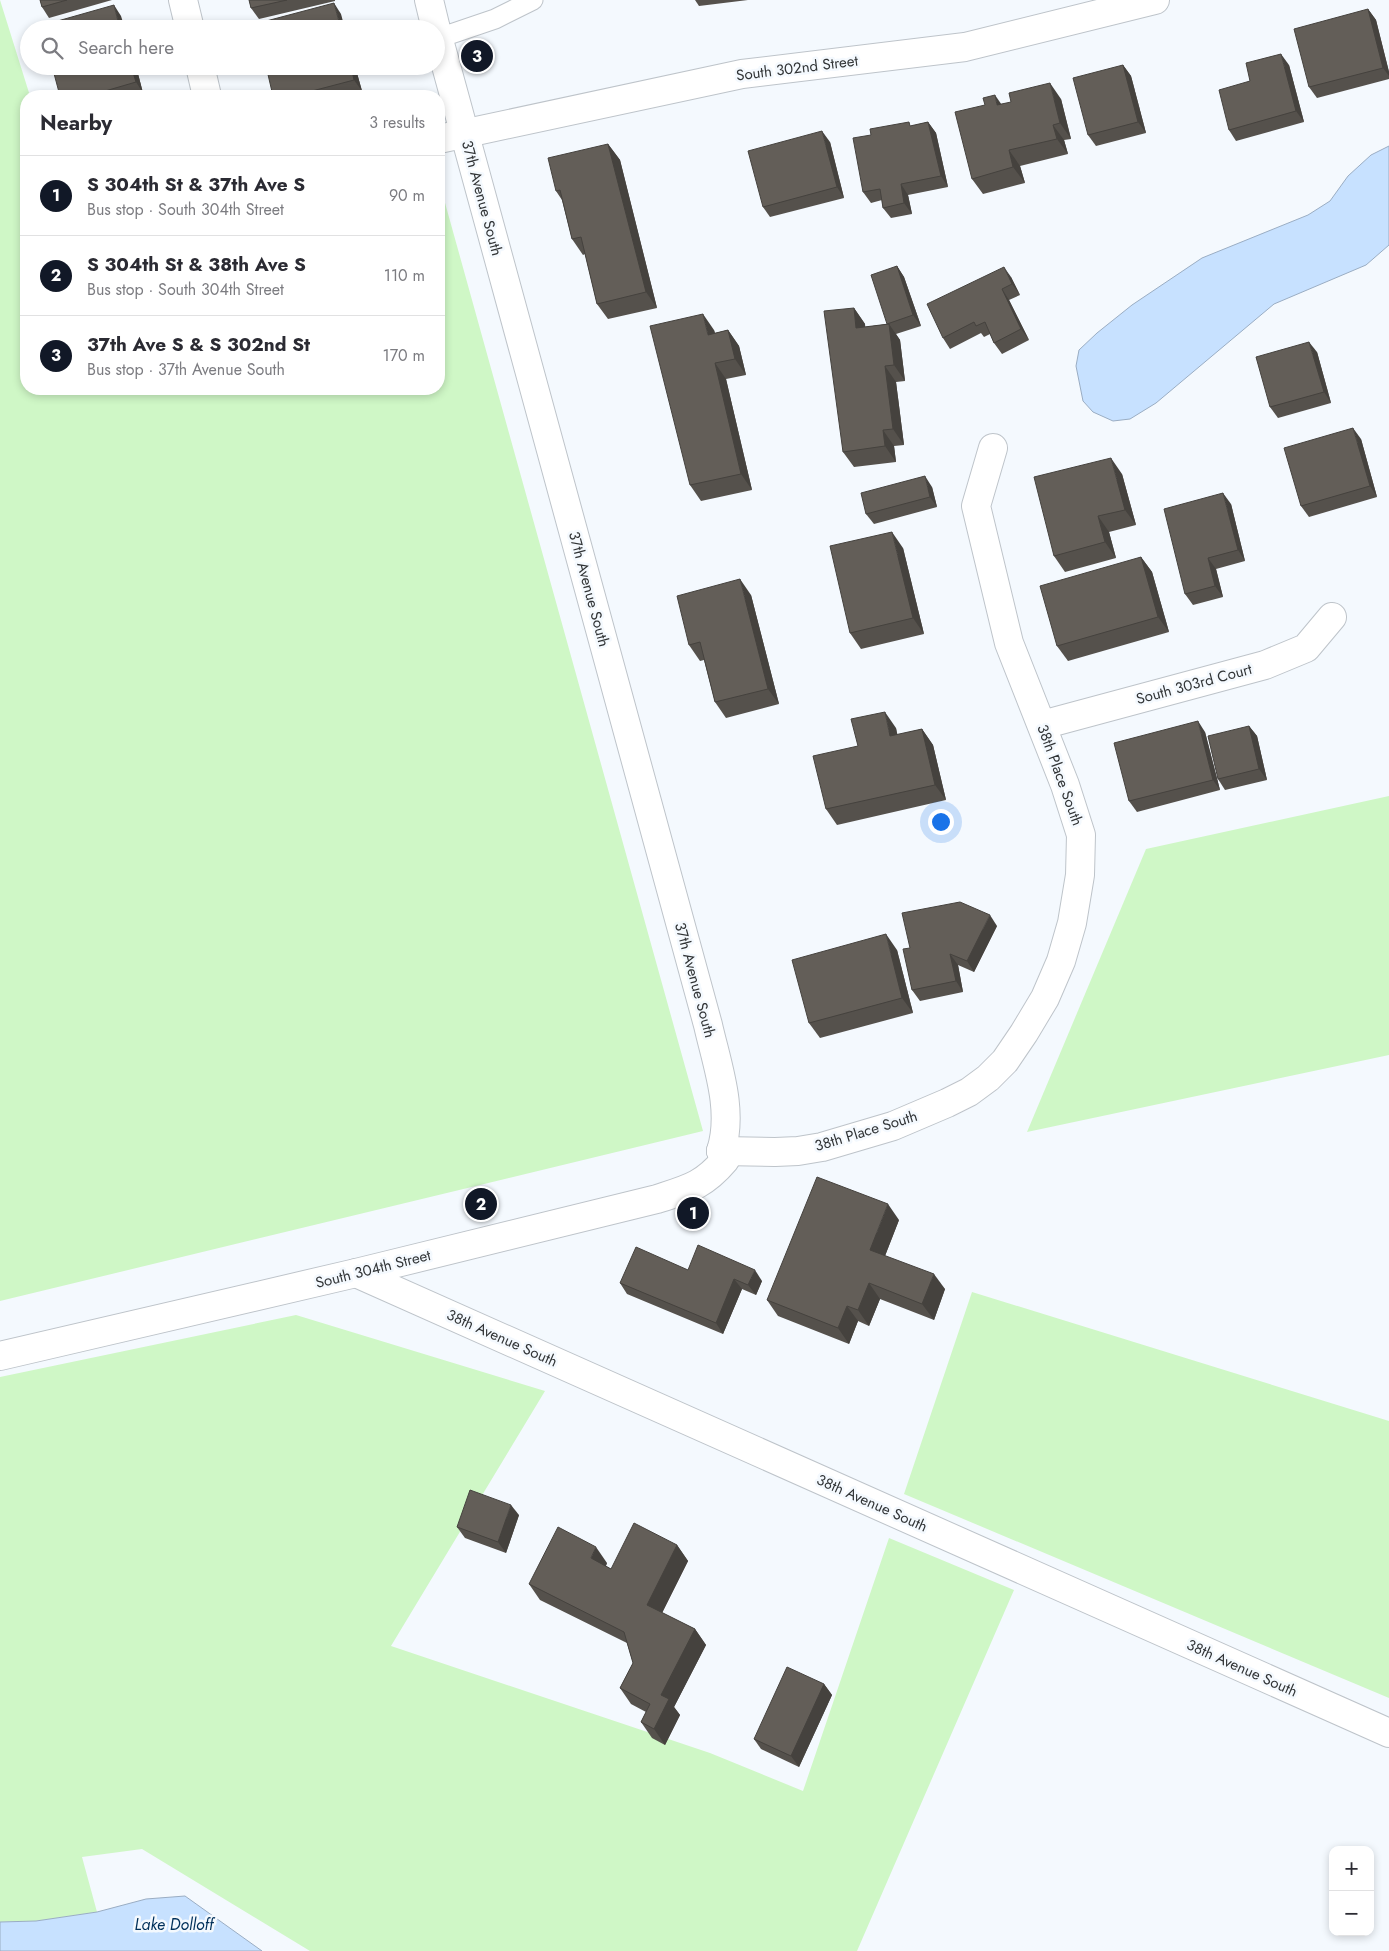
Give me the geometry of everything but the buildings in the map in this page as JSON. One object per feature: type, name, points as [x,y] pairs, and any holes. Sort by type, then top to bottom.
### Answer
[{"type":"street","points":[[183,0],[188,20]]},
{"type":"street","name":"37th Avenue South","points":[[429,0],[434,20]]},
{"type":"street","name":"South 302nd Street","points":[[451,137],[742,74],[965,47],[1155,0]]},
{"type":"street","points":[[202,75],[206,90]]},
{"type":"street","name":"37th Avenue South","points":[[443,75],[445,90]]},
{"type":"street","name":"37th Avenue South","points":[[445,92],[451,137],[708,1025],[725,1102],[727,1121],[722,1151]]},
{"type":"street","name":"38th Place South","points":[[722,1151],[798,1151],[822,1146],[893,1126],[948,1103],[968,1092],[988,1078],[1005,1061],[1045,998],[1061,961],[1072,923],[1080,875],[1081,835],[1065,785],[1009,643],[976,506],[993,448]]},
{"type":"street","name":"South 303rd Court","points":[[1042,725],[1265,665],[1306,648],[1332,617]]},
{"type":"street","name":"South 304th Street","points":[[0,1356],[356,1273],[657,1199],[698,1185],[716,1171],[725,1160],[722,1151]]},
{"type":"street","name":"38th Avenue South","points":[[356,1273],[1389,1733]]},
{"type":"lane","points":[[445,30],[495,19],[533,0]]},
{"type":"green space","points":[[0,0],[20,64],[20,75],[23,75],[28,90],[20,90],[20,395],[445,395],[445,203],[703,1131],[0,1301]]},
{"type":"green space","points":[[1389,796],[1389,1055],[1027,1132],[1146,849]]},
{"type":"green space","points":[[972,1292],[1389,1421],[1389,1698],[904,1494]]},
{"type":"green space","points":[[296,1315],[545,1391],[391,1646],[710,1753],[803,1791],[889,1538],[1014,1590],[857,1951],[310,1951],[142,1849],[82,1857],[97,1912],[36,1921],[0,1922],[0,1377]]},
{"type":"water","points":[[1389,146],[1389,245],[1366,265],[1274,304],[1156,403],[1130,419],[1113,421],[1093,412],[1083,401],[1076,366],[1079,350],[1097,333],[1132,305],[1202,258],[1308,215],[1330,201],[1348,176],[1371,155]]},
{"type":"water","name":"Lake Dolloff","points":[[185,1896],[262,1951],[0,1951],[0,1922],[36,1921],[97,1912],[146,1899]]},
{"type":"place","name":"37th Ave S & S 302nd St","points":[[477,56]]},
{"type":"place","name":"S 304th St & 38th Ave S","points":[[481,1204]]},
{"type":"place","name":"S 304th St & 37th Ave S","points":[[693,1213]]}]
